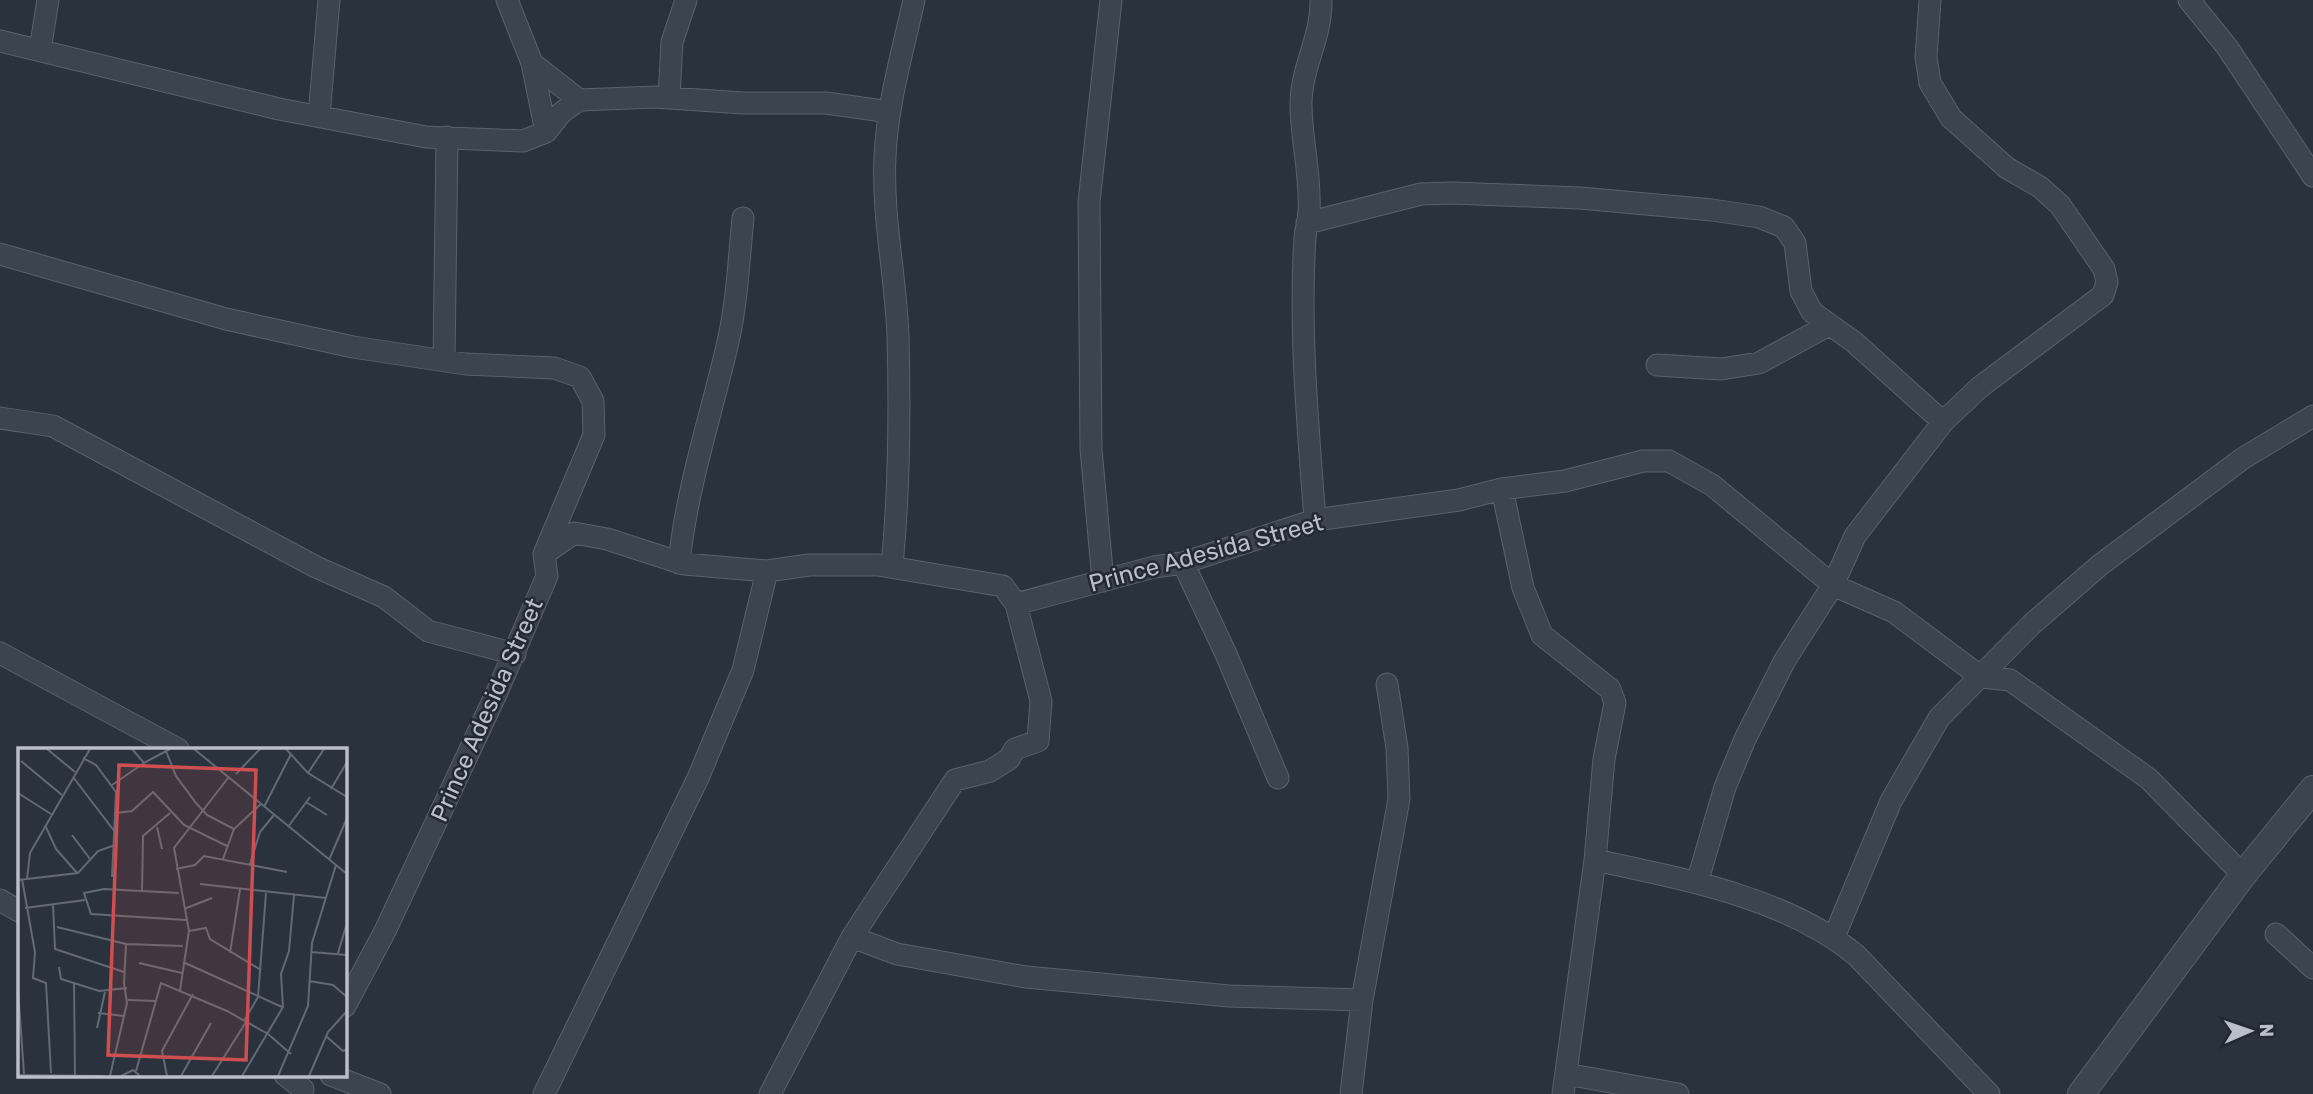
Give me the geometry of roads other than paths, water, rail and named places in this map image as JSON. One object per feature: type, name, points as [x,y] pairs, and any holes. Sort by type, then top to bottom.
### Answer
[{"type":"street","points":[[40,50],[48,0]]},
{"type":"street","points":[[319,116],[329,0]]},
{"type":"street","points":[[507,0],[532,62],[546,132]]},
{"type":"street","points":[[670,98],[673,42],[686,0]]},
{"type":"street","points":[[892,566],[898,335],[885,157],[890,111],[914,0]]},
{"type":"street","points":[[1103,581],[1091,449],[1089,202],[1111,0]]},
{"type":"street","points":[[1315,520],[1306,412],[1307,222],[1310,212],[1301,104],[1303,77],[1322,23],[1321,0]]},
{"type":"street","points":[[1698,883],[1725,787],[1746,737],[1784,660],[1833,585],[1855,536],[1943,422],[1980,387],[2103,295],[2107,282],[2104,269],[2060,205],[2040,187],[2007,169],[1951,118],[1930,83],[1926,57],[1930,0]]},
{"type":"street","points":[[2189,0],[2227,47],[2313,176]]},
{"type":"street","points":[[0,41],[173,85],[426,137],[523,141],[546,132],[561,113],[579,100],[670,98],[743,103],[826,103],[890,111]]},
{"type":"street","points":[[532,62],[579,100]]},
{"type":"street","points":[[444,360],[447,137]]},
{"type":"street","points":[[1307,222],[1421,194],[1453,193],[1580,198],[1712,209],[1759,217],[1784,227],[1795,243],[1801,291],[1812,312],[1854,342],[1943,422]]},
{"type":"street","points":[[679,563],[684,513],[693,471],[729,340],[743,218]]},
{"type":"street","name":"Prince Adesida Street","points":[[0,254],[226,319],[353,347],[444,360],[554,368],[580,377],[593,401],[594,435],[544,554],[547,576],[515,654],[385,931],[346,1004]]},
{"type":"street","points":[[1657,365],[1721,369],[1759,363],[1829,325]]},
{"type":"street","points":[[1834,937],[1891,801],[1939,718],[2032,624],[2100,565],[2242,459],[2313,416]]},
{"type":"street","points":[[0,418],[54,426],[316,567],[384,597],[428,631],[515,654]]},
{"type":"street","name":"Prince Adesida Street","points":[[1016,604],[1183,563],[1315,520],[1460,500],[1502,489],[1565,481],[1643,461],[1670,461],[1712,485],[1833,585],[1894,612],[1981,677],[2011,680],[2149,779],[2243,875]]},
{"type":"street","points":[[1502,489],[1522,588],[1542,635],[1610,689],[1615,703],[1604,759],[1595,860],[1565,1084],[1678,1094]]},
{"type":"street","points":[[544,554],[574,533],[607,539],[679,563],[767,571],[809,565],[892,566],[1003,586],[1016,604],[1041,701],[1038,741],[1015,749],[1009,759],[990,771],[954,780],[852,937],[770,1094]]},
{"type":"street","points":[[1183,563],[1226,654],[1278,778]]},
{"type":"street","points":[[544,1094],[698,778],[743,670],[767,571]]},
{"type":"street","points":[[0,653],[176,748]]},
{"type":"street","points":[[1351,1094],[1362,1000],[1399,799],[1397,748],[1387,684]]},
{"type":"street","points":[[2081,1094],[2243,875],[2313,789]]},
{"type":"street","points":[[1595,860],[1698,883],[1775,909],[1834,937],[1856,954],[1989,1094]]},
{"type":"street","points":[[0,900],[18,910]]},
{"type":"street","points":[[2276,934],[2313,968]]},
{"type":"street","points":[[852,937],[897,954],[1026,976],[1229,996],[1362,1000]]},
{"type":"street","points":[[287,1076],[304,1086]]},
{"type":"street","points":[[334,1076],[380,1094]]}]
